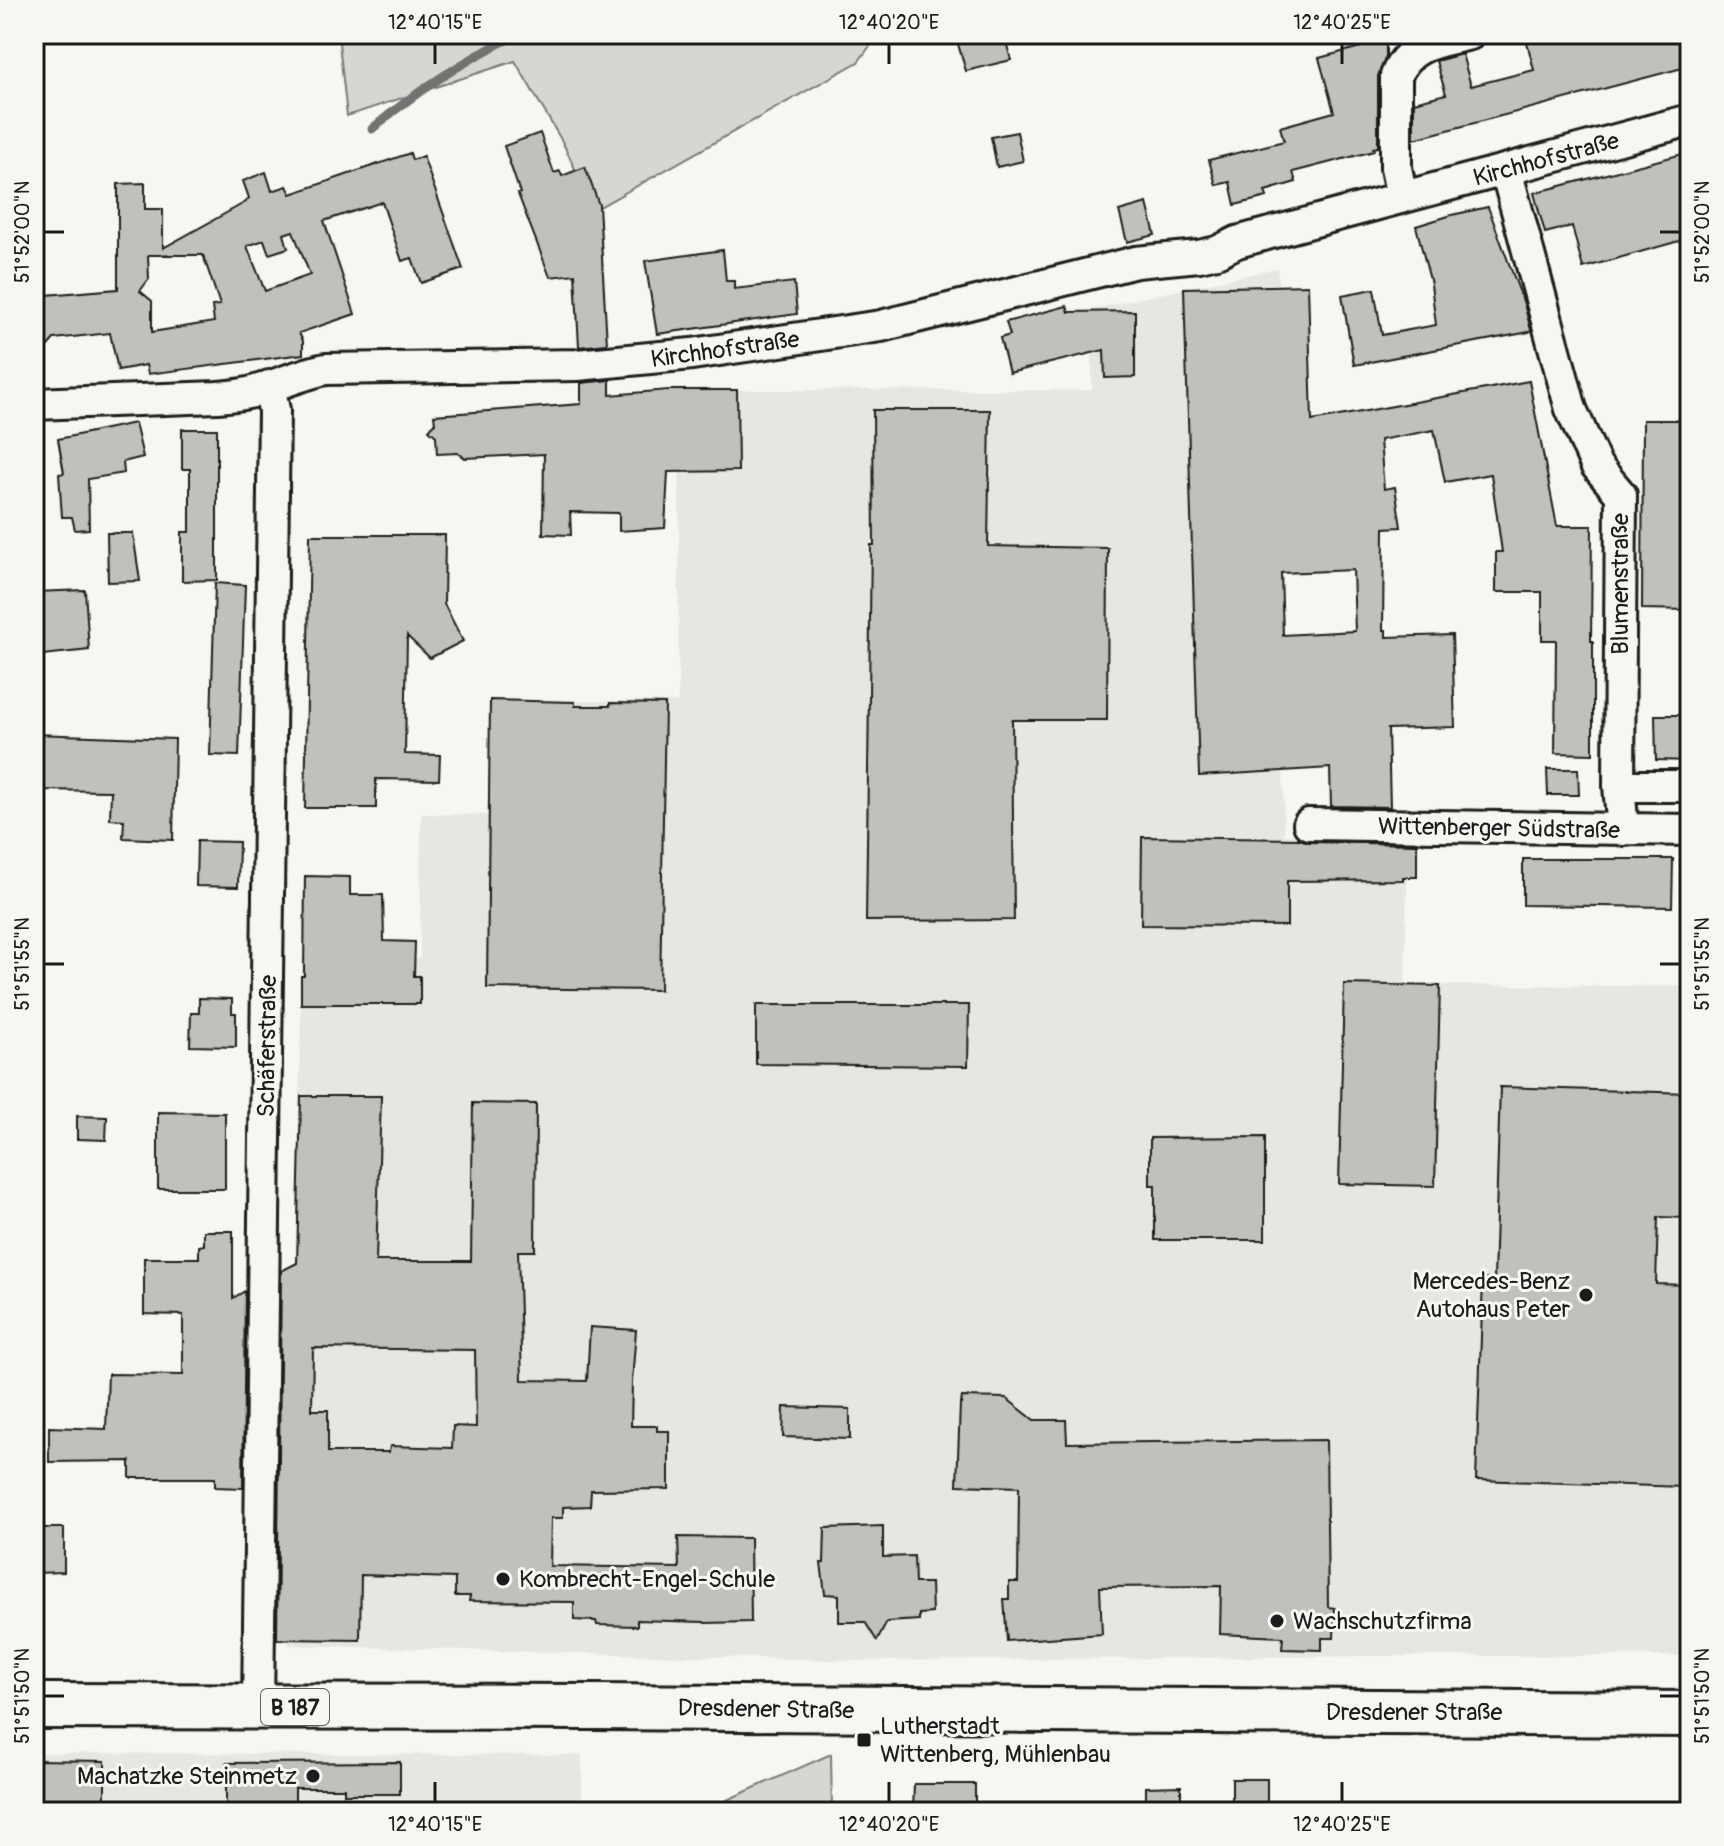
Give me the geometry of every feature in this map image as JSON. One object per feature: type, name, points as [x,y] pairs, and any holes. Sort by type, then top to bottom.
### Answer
[{"type":"main road","name":"Dresdener Straße","points":[[34,1706],[1690,1714]]},
{"type":"street","points":[[1402,197],[1396,168],[1396,76],[1401,64],[1411,53],[1427,45],[1470,34]]},
{"type":"street","name":"Kirchhofstraße","points":[[34,404],[217,397],[255,391],[326,369],[609,363],[853,331],[907,321],[1136,262],[1182,259],[1217,252],[1237,242],[1690,120]]},
{"type":"street","name":"Blumenstraße","points":[[1506,170],[1571,409],[1596,465],[1621,495],[1619,786],[1623,830]]},
{"type":"street","name":"Schäferstraße","points":[[258,1707],[274,410],[269,386]]},
{"type":"street","name":"Wittenberger Südstraße","points":[[1619,786],[1690,786]]},
{"type":"street","name":"Wittenberger Südstraße","points":[[1309,824],[1690,830]]},
{"type":"shaded area","points":[[338,34],[879,34],[858,62],[594,210],[563,143],[515,61],[347,116]]},
{"type":"shaded area","points":[[1278,268],[1284,835],[1408,837],[1405,985],[1690,986],[1690,1656],[866,1661],[289,1645],[302,957],[420,959],[421,814],[489,815],[490,700],[678,702],[680,390],[1092,390],[1092,309]]},
{"type":"shaded area","points":[[34,1753],[582,1755],[582,1812],[34,1812]]},
{"type":"shaded area","points":[[831,1754],[832,1812],[727,1812],[727,1800]]},
{"type":"building","points":[[955,34],[1004,34],[1011,60],[966,71]]},
{"type":"building","points":[[1525,34],[1690,34],[1690,66],[1414,139],[1414,102],[1446,94],[1436,61],[1462,54],[1471,86],[1534,70]]},
{"type":"building","points":[[1361,44],[1386,44],[1386,56],[1378,76],[1378,147],[1373,148],[1374,151],[1293,172],[1296,182],[1265,191],[1267,197],[1235,205],[1230,182],[1216,185],[1209,160],[1284,141],[1280,127],[1334,112],[1319,58],[1361,47]]},
{"type":"building","points":[[1017,132],[1023,161],[997,167],[991,137]]},
{"type":"building","points":[[540,133],[554,173],[560,171],[562,176],[585,167],[599,205],[607,344],[579,347],[575,274],[550,277],[518,194],[504,146]]},
{"type":"building","points":[[1690,152],[1690,238],[1583,268],[1572,226],[1545,233],[1534,193]]},
{"type":"building","points":[[410,153],[412,160],[423,156],[463,269],[421,283],[412,258],[402,261],[382,202],[324,221],[355,314],[299,333],[303,341],[303,354],[148,374],[146,365],[118,370],[110,333],[54,339],[34,362],[34,296],[118,289],[118,184],[145,183],[145,209],[163,209],[163,248],[246,202],[249,198],[243,181],[266,172],[272,191],[287,186],[291,194]],"holes":[[[293,231],[310,275],[265,291],[247,246],[264,240],[269,254],[288,248],[284,234]],[[148,255],[203,255],[220,305],[212,306],[214,322],[152,332],[152,301],[140,291],[149,279]]]},
{"type":"building","points":[[1147,203],[1155,235],[1127,242],[1119,211]]},
{"type":"building","points":[[1488,207],[1531,330],[1354,365],[1342,295],[1374,289],[1382,335],[1436,325],[1431,284],[1416,226]]},
{"type":"building","points":[[723,250],[726,281],[734,281],[734,289],[794,282],[797,314],[657,334],[645,261]]},
{"type":"building","points":[[1308,285],[1312,421],[1529,381],[1557,526],[1592,526],[1593,754],[1555,753],[1556,640],[1542,640],[1542,592],[1496,592],[1496,552],[1502,552],[1491,474],[1445,482],[1434,430],[1380,440],[1384,489],[1395,487],[1401,527],[1384,528],[1383,630],[1386,630],[1386,637],[1452,635],[1455,727],[1388,729],[1390,807],[1331,806],[1330,768],[1199,776],[1184,288]],"holes":[[[1353,570],[1355,631],[1283,635],[1281,573]]]},
{"type":"building","points":[[1067,306],[1069,312],[1135,311],[1135,377],[1105,378],[1104,350],[1009,373],[1000,338],[1010,335],[1006,322]]},
{"type":"building","points":[[610,380],[610,395],[669,390],[737,390],[738,471],[668,472],[665,528],[619,531],[619,513],[570,512],[571,535],[543,534],[544,454],[465,458],[458,453],[437,454],[436,436],[429,430],[435,423],[434,415],[581,404],[581,383]]},
{"type":"building","points":[[873,410],[990,410],[988,546],[1108,548],[1107,720],[1012,720],[1014,920],[866,921],[871,545],[874,545]]},
{"type":"building","points":[[1643,420],[1690,420],[1690,610],[1642,609]]},
{"type":"building","points":[[135,423],[143,457],[123,462],[124,473],[88,479],[89,529],[75,530],[72,517],[62,517],[59,474],[64,473],[58,439]]},
{"type":"building","points":[[182,429],[217,429],[217,580],[182,581],[182,532],[190,532],[190,469],[182,469]]},
{"type":"building","points":[[107,533],[133,533],[140,581],[108,582]]},
{"type":"building","points":[[310,535],[445,535],[444,604],[463,641],[430,658],[407,636],[405,754],[440,755],[439,780],[376,779],[376,808],[305,808]]},
{"type":"building","points":[[215,583],[245,585],[239,756],[210,755]]},
{"type":"building","points":[[85,590],[89,650],[34,656],[34,592]]},
{"type":"building","points":[[490,700],[575,702],[575,706],[665,704],[660,990],[487,988]]},
{"type":"building","points":[[1655,715],[1690,715],[1690,761],[1656,760]]},
{"type":"building","points":[[34,734],[175,739],[173,840],[123,838],[124,820],[110,819],[111,791],[34,790]]},
{"type":"building","points":[[1547,769],[1578,769],[1579,795],[1548,795]]},
{"type":"building","points":[[1142,837],[1417,844],[1417,877],[1403,877],[1403,880],[1287,881],[1287,926],[1141,925]]},
{"type":"building","points":[[197,841],[239,842],[238,887],[196,886]]},
{"type":"building","points":[[1523,859],[1673,859],[1672,907],[1523,905]]},
{"type":"building","points":[[305,876],[350,877],[350,895],[383,895],[384,941],[415,942],[414,976],[420,976],[420,1004],[301,1004]]},
{"type":"building","points":[[1344,984],[1440,986],[1435,1186],[1339,1184]]},
{"type":"building","points":[[199,998],[232,999],[232,1013],[236,1013],[236,1047],[190,1046],[191,1013],[199,1013]]},
{"type":"building","points":[[756,1005],[969,1005],[968,1066],[756,1064]]},
{"type":"building","name":"Mercedes-Benz Autohaus Peter","points":[[1500,1087],[1690,1093],[1690,1218],[1658,1217],[1656,1284],[1690,1285],[1684,1487],[1476,1480],[1483,1279],[1494,1279]]},
{"type":"building","points":[[301,1096],[381,1096],[376,1261],[471,1261],[473,1103],[536,1104],[535,1251],[518,1251],[522,1380],[587,1381],[590,1327],[636,1330],[631,1426],[657,1426],[657,1431],[669,1431],[669,1489],[591,1490],[590,1506],[563,1507],[563,1518],[551,1518],[550,1566],[679,1568],[678,1537],[750,1538],[751,1622],[637,1620],[637,1626],[597,1625],[596,1621],[574,1620],[574,1602],[469,1601],[470,1596],[455,1596],[455,1578],[361,1575],[360,1640],[277,1639],[281,1271],[297,1263]],"holes":[[[313,1348],[475,1350],[476,1427],[453,1426],[452,1448],[390,1446],[389,1452],[328,1452],[328,1410],[312,1410]]]},
{"type":"building","points":[[158,1112],[225,1113],[225,1189],[158,1189]]},
{"type":"building","points":[[77,1116],[107,1117],[106,1140],[77,1139]]},
{"type":"building","points":[[1265,1137],[1265,1240],[1155,1240],[1155,1185],[1150,1185],[1150,1138]]},
{"type":"building","points":[[204,1231],[233,1231],[233,1298],[245,1291],[243,1488],[215,1487],[215,1478],[130,1478],[130,1461],[49,1462],[49,1427],[106,1429],[108,1374],[183,1375],[183,1315],[144,1314],[144,1258],[199,1258],[199,1246],[204,1245]]},
{"type":"building","points":[[962,1397],[1006,1398],[1034,1420],[1066,1420],[1067,1443],[1326,1440],[1328,1607],[1335,1608],[1334,1638],[1322,1638],[1322,1650],[1282,1649],[1283,1637],[1220,1634],[1221,1586],[1100,1587],[1102,1634],[1007,1641],[1004,1599],[1009,1599],[1009,1582],[1018,1582],[1019,1487],[957,1485]]},
{"type":"building","points":[[784,1407],[850,1409],[850,1439],[783,1437]]},
{"type":"building","points":[[883,1526],[883,1557],[914,1556],[915,1583],[931,1583],[932,1613],[919,1614],[919,1620],[887,1622],[877,1641],[865,1622],[839,1622],[839,1595],[825,1594],[821,1563],[824,1563],[825,1528]]},
{"type":"building","points":[[34,1528],[64,1528],[64,1572],[34,1573]]},
{"type":"building","points":[[34,1760],[105,1761],[105,1804],[89,1804],[89,1812],[34,1808]]},
{"type":"building","name":"Machatzke Steinmetz","points":[[400,1762],[400,1794],[344,1794],[344,1788],[295,1788],[295,1806],[226,1806],[226,1763]]},
{"type":"building","points":[[1232,1779],[1267,1779],[1267,1812],[1232,1812]]},
{"type":"building","points":[[914,1784],[975,1784],[975,1812],[913,1812]]},
{"type":"building","points":[[1181,1786],[1181,1812],[1146,1812],[1146,1787]]},
{"type":"waterway","points":[[372,129],[442,77],[518,34]]},
{"type":"place","name":"Mercedes-Benz Autohaus Peter","points":[[1586,1295]]},
{"type":"place","name":"Kombrecht-Engel-Schule","points":[[503,1579]]},
{"type":"place","name":"Wachschutzfirma","points":[[1277,1621]]},
{"type":"place","name":"Lutherstadt Wittenberg, Mühlenbau","points":[[864,1740]]},
{"type":"place","name":"Machatzke Steinmetz","points":[[313,1776]]}]
